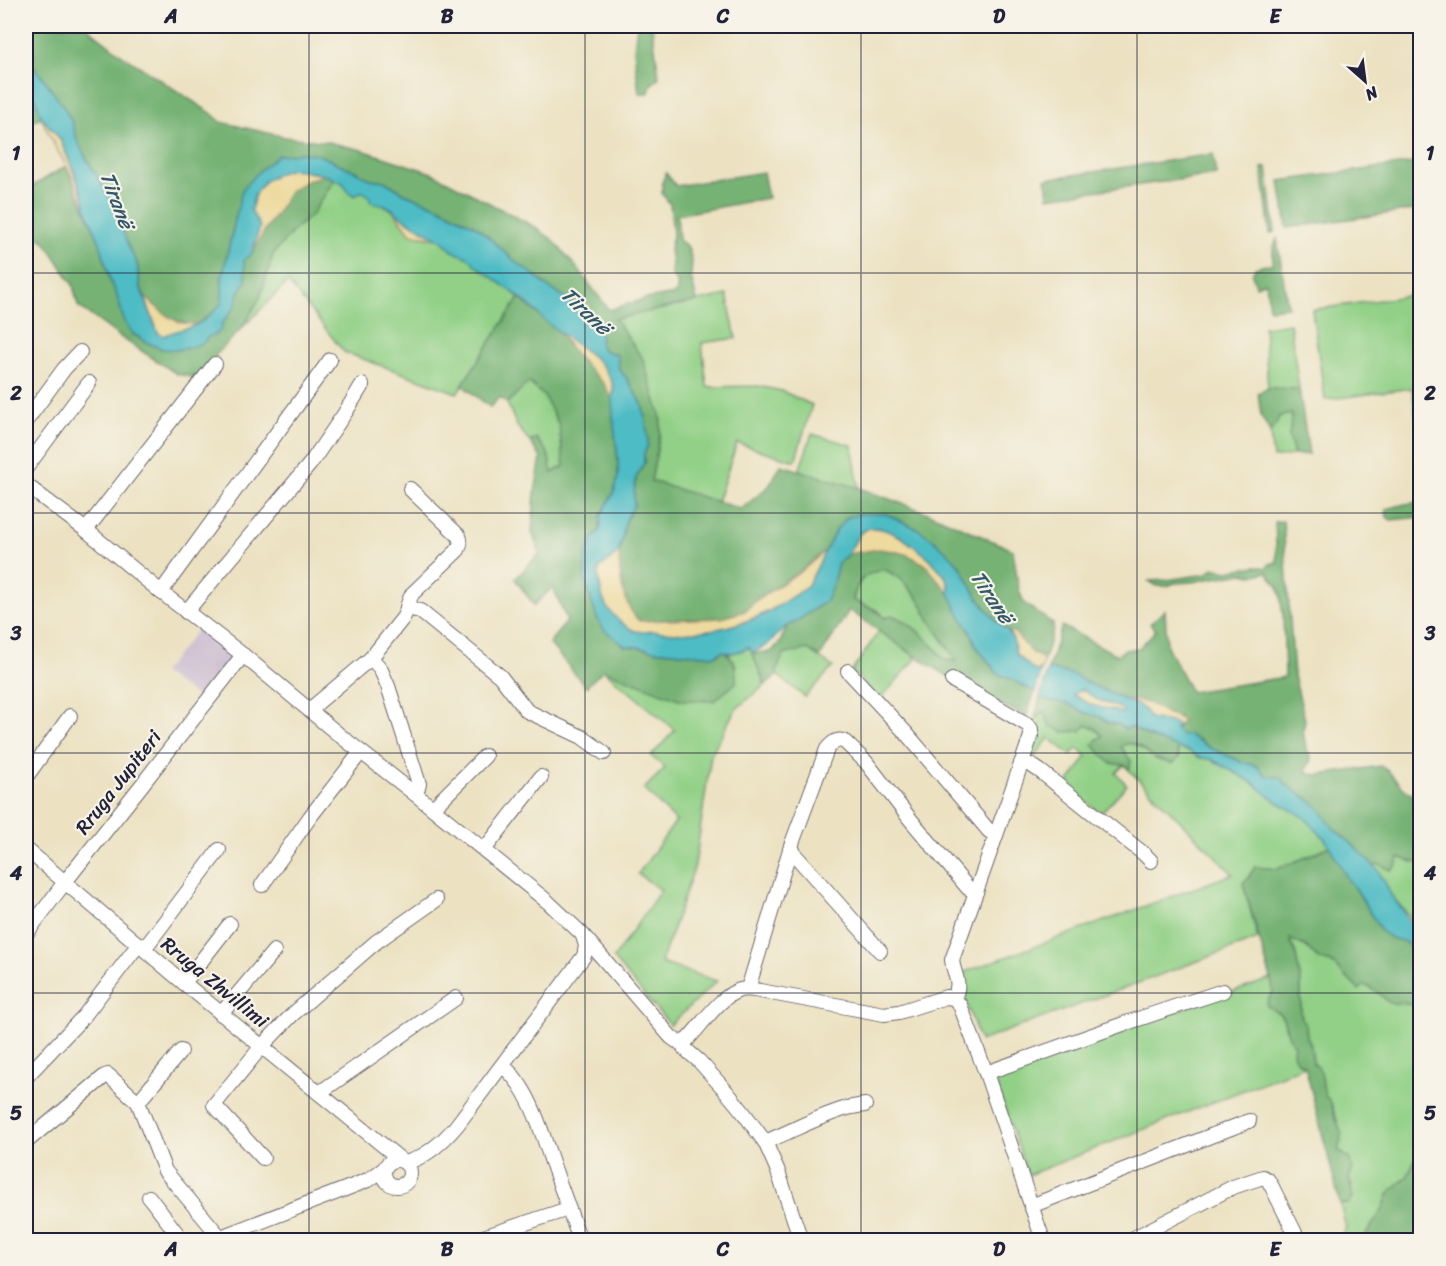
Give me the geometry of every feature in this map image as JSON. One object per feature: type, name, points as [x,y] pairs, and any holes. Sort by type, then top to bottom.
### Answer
[{"type":"street","points":[[26,421],[64,369],[80,352]]},
{"type":"street","points":[[161,592],[330,360]]},
{"type":"street","points":[[87,530],[215,364]]},
{"type":"street","points":[[26,468],[89,383]]},
{"type":"street","points":[[186,612],[310,464],[362,385]]},
{"type":"street","points":[[26,485],[87,530],[548,902],[582,934],[674,1039],[682,1042],[687,1040],[729,996],[748,989],[884,1014],[899,1012],[945,997],[954,998],[964,1014],[986,1073],[1043,1240]]},
{"type":"street","points":[[310,711],[371,658],[403,618],[408,600],[413,593],[461,545],[459,536],[410,489]]},
{"type":"street","points":[[407,608],[420,611],[500,676],[526,711],[582,737],[604,753]]},
{"type":"street","name":"Rruga Jupiteri","points":[[26,934],[64,882],[243,655]]},
{"type":"street","points":[[371,658],[380,668],[388,686],[419,784],[415,794]]},
{"type":"street","points":[[848,671],[906,733],[989,831],[996,835]]},
{"type":"street","points":[[952,680],[1028,725],[1031,729],[1031,736],[952,960],[958,982],[958,990],[954,998]]},
{"type":"street","points":[[26,777],[70,716]]},
{"type":"street","points":[[748,989],[790,846],[827,749],[837,741],[845,742],[866,762],[968,888],[976,892]]},
{"type":"street","points":[[262,885],[310,817],[361,752]]},
{"type":"street","points":[[433,808],[485,756]]},
{"type":"street","points":[[1021,762],[1040,771],[1151,861]]},
{"type":"street","points":[[484,850],[541,777]]},
{"type":"street","points":[[790,846],[795,855],[880,951]]},
{"type":"street","name":"Rruga Zhvillimi","points":[[26,849],[220,1014],[380,1144],[398,1166]]},
{"type":"street","points":[[26,1077],[84,1016],[219,850]]},
{"type":"street","points":[[263,1158],[214,1105],[262,1046],[293,1014],[376,942],[436,900]]},
{"type":"street","points":[[184,983],[230,924]]},
{"type":"street","points":[[26,1142],[108,1075],[138,1102],[165,1171],[215,1239],[418,1159],[443,1142],[503,1066],[584,956],[586,951],[582,934]]},
{"type":"street","points":[[220,1014],[274,951]]},
{"type":"street","points":[[578,964],[596,956],[608,963]]},
{"type":"street","points":[[986,1073],[1223,991]]},
{"type":"street","points":[[319,1093],[456,998]]},
{"type":"street","points":[[682,1042],[684,1048],[725,1090],[765,1142],[777,1169],[801,1240]]},
{"type":"street","points":[[138,1102],[181,1051]]},
{"type":"street","points":[[503,1066],[516,1079],[535,1115],[580,1240]]},
{"type":"street","points":[[765,1142],[817,1118],[842,1109],[865,1105]]},
{"type":"street","points":[[1031,1206],[1249,1121]]},
{"type":"street","points":[[392,1186],[384,1176],[398,1166]]},
{"type":"street","points":[[353,1186],[375,1181],[401,1186],[408,1181],[398,1166]]},
{"type":"street","points":[[1130,1240],[1233,1187],[1263,1177],[1268,1180],[1295,1233]]},
{"type":"street","points":[[149,1197],[182,1240]]},
{"type":"street","points":[[474,1240],[568,1209]]},
{"type":"shaded area","points":[[199,628],[236,659],[203,701],[162,673]]},
{"type":"green space","points":[[29,26],[85,26],[125,57],[211,113],[221,122],[285,137],[328,142],[362,150],[432,173],[533,226],[553,240],[609,310],[645,299],[676,294],[678,284],[671,274],[670,249],[673,235],[670,204],[662,194],[662,183],[666,173],[676,186],[763,172],[768,198],[677,215],[679,240],[688,247],[692,261],[691,277],[697,301],[615,319],[643,359],[661,418],[651,481],[741,509],[769,486],[781,465],[859,488],[936,516],[1013,550],[1019,590],[1024,603],[1053,624],[1044,659],[1032,653],[1014,632],[1008,631],[997,622],[978,598],[960,566],[936,542],[886,514],[861,514],[836,530],[826,550],[745,611],[721,618],[639,621],[632,613],[624,594],[619,568],[619,552],[626,520],[634,505],[636,478],[644,463],[644,454],[648,445],[642,404],[619,369],[617,355],[603,350],[600,336],[566,298],[517,263],[477,227],[441,208],[404,193],[384,181],[370,179],[319,155],[237,211],[222,278],[223,303],[199,323],[190,325],[167,317],[145,297],[140,286],[137,263],[129,248],[114,205],[86,158],[64,108],[42,76],[29,62],[35,56],[26,29]]},
{"type":"green space","points":[[637,26],[652,26],[659,77],[651,85],[649,93],[639,93],[634,49]]},
{"type":"green space","points":[[26,86],[36,100],[41,117],[26,126]]},
{"type":"green space","points":[[1213,154],[1216,175],[1048,197],[1046,179]]},
{"type":"green space","points":[[1420,162],[1420,209],[1287,228],[1280,181]]},
{"type":"green space","points":[[66,166],[100,243],[124,321],[133,334],[162,349],[209,336],[221,325],[236,305],[238,294],[246,281],[244,260],[252,253],[289,191],[308,180],[325,175],[335,179],[311,216],[294,230],[273,254],[260,298],[241,329],[208,363],[197,378],[177,374],[78,306],[73,285],[45,241],[26,232],[26,190]]},
{"type":"green space","points":[[1267,167],[1275,232],[1270,233],[1262,168]]},
{"type":"green space","points":[[335,179],[343,183],[348,192],[365,192],[377,204],[393,211],[411,234],[444,240],[453,251],[473,260],[475,265],[504,284],[519,298],[457,393],[344,352],[288,282],[241,329],[260,298],[273,254],[311,215]]},
{"type":"green space","points":[[1277,239],[1288,307],[1269,309],[1266,282],[1256,286],[1252,274],[1255,268],[1273,263],[1273,249]]},
{"type":"green space","points":[[1420,294],[1420,445],[1412,388],[1325,400],[1312,310]]},
{"type":"green space","points":[[727,295],[736,338],[702,343],[707,387],[758,386],[782,391],[812,405],[795,461],[737,443],[717,502],[651,481],[660,434],[615,319]]},
{"type":"green space","points":[[519,298],[558,331],[575,354],[604,384],[612,398],[618,477],[614,492],[601,516],[600,530],[587,552],[585,563],[585,580],[597,618],[625,646],[714,656],[723,651],[731,657],[734,664],[736,683],[714,701],[681,700],[603,670],[586,687],[549,643],[567,621],[553,587],[534,605],[515,579],[540,553],[532,533],[535,492],[541,458],[530,442],[536,438],[548,453],[552,473],[564,466],[559,425],[544,396],[529,382],[507,403],[500,397],[490,407],[462,385]]},
{"type":"green space","points":[[1290,323],[1299,389],[1268,388],[1264,327]]},
{"type":"green space","points":[[528,382],[544,396],[559,425],[564,466],[551,473],[536,438],[530,442],[517,426],[507,403]]},
{"type":"green space","points":[[1268,388],[1299,389],[1309,454],[1294,455],[1289,436],[1292,414],[1279,416],[1270,432],[1261,416],[1258,393]]},
{"type":"green space","points":[[1293,414],[1289,436],[1294,455],[1273,458],[1270,432],[1279,416]]},
{"type":"green space","points":[[812,434],[852,445],[859,488],[799,471]]},
{"type":"green space","points":[[1420,502],[1420,517],[1391,520],[1387,517],[1386,509]]},
{"type":"green space","points":[[1283,521],[1294,676],[1305,720],[1303,730],[1306,749],[1311,756],[1306,769],[1308,774],[1319,775],[1381,766],[1389,772],[1401,786],[1420,801],[1420,863],[1399,858],[1396,866],[1391,870],[1379,864],[1373,866],[1334,829],[1319,808],[1284,783],[1283,778],[1266,776],[1257,766],[1210,748],[1198,739],[1182,736],[1175,729],[1179,726],[1179,717],[1164,713],[1154,706],[1130,700],[1130,702],[1074,675],[1048,669],[1062,626],[1117,655],[1125,650],[1139,648],[1156,630],[1150,624],[1165,610],[1167,646],[1191,692],[1285,677],[1281,594],[1267,572],[1255,575],[1243,573],[1167,586],[1157,586],[1149,581],[1207,574],[1213,568],[1227,571],[1256,566],[1266,568],[1277,562],[1275,522]]},
{"type":"green space","points":[[878,549],[894,551],[925,564],[949,593],[977,647],[998,674],[1035,692],[1026,716],[957,681],[849,610],[820,657],[807,649],[783,655],[777,675],[765,685],[752,653],[771,652],[780,642],[788,625],[826,601],[838,563],[848,554]],"holes":[[[884,569],[900,578],[918,598],[957,661],[945,660],[922,634],[901,619],[892,615],[885,618],[853,600],[859,582],[871,573]]]},
{"type":"green space","points":[[884,569],[900,578],[918,598],[957,661],[945,660],[933,645],[885,618],[879,611],[853,601],[856,588],[866,574]]},
{"type":"green space","points":[[879,631],[917,658],[880,699],[852,671]]},
{"type":"green space","points":[[750,646],[765,685],[735,710],[711,755],[695,865],[661,963],[717,981],[670,1025],[613,959],[661,890],[638,874],[676,821],[644,789],[665,768],[651,756],[675,730],[603,670],[640,683],[736,665],[728,654]]},
{"type":"green space","points":[[807,649],[833,667],[805,697],[777,675],[777,670],[782,655]]},
{"type":"green space","points":[[1040,697],[1048,701],[1069,704],[1085,713],[1126,729],[1131,727],[1149,737],[1177,747],[1179,757],[1173,764],[1154,758],[1134,744],[1125,744],[1121,747],[1131,761],[1129,770],[1124,765],[1110,763],[1093,745],[1103,736],[1095,728],[1086,725],[1081,731],[1063,732],[1050,727],[1044,711],[1035,718]]},
{"type":"green space","points":[[1044,711],[1054,727],[1063,732],[1084,726],[1098,731],[1124,765],[1116,773],[1127,785],[1101,813],[1066,786],[1087,756],[1077,748],[1071,755],[1049,738],[1034,758],[1028,753],[1035,718]]},
{"type":"green space","points":[[1125,744],[1133,744],[1144,750],[1179,757],[1177,747],[1200,758],[1211,759],[1250,781],[1276,801],[1304,817],[1329,846],[1277,869],[1255,867],[1243,883],[1258,939],[980,1041],[966,1002],[962,973],[1233,874],[1129,770],[1131,761],[1121,747]]},
{"type":"green space","points":[[1329,846],[1382,932],[1409,945],[1413,952],[1412,959],[1420,962],[1420,1006],[1389,1003],[1365,985],[1359,990],[1332,963],[1318,959],[1307,947],[1290,939],[1301,981],[1302,1019],[1311,1046],[1313,1063],[1321,1072],[1324,1092],[1330,1101],[1342,1134],[1339,1151],[1349,1158],[1353,1169],[1349,1178],[1353,1198],[1348,1204],[1340,1203],[1305,1066],[1295,1058],[1294,1045],[1283,1017],[1267,1006],[1273,992],[1271,979],[1243,883],[1255,867],[1277,869]]},
{"type":"green space","points":[[1399,858],[1420,863],[1420,932],[1390,894],[1381,875],[1373,866],[1379,864],[1391,869],[1396,866]]},
{"type":"green space","points":[[1289,938],[1307,947],[1318,959],[1332,963],[1380,994],[1389,1003],[1420,1006],[1420,1150],[1407,1177],[1389,1193],[1382,1211],[1366,1234],[1370,1240],[1338,1240],[1346,1228],[1340,1203],[1348,1204],[1352,1186],[1349,1178],[1349,1158],[1339,1151],[1338,1122],[1330,1101],[1324,1093],[1321,1073],[1313,1063],[1306,1026],[1302,1019],[1301,981],[1295,951]]},
{"type":"green space","points":[[1271,979],[1273,992],[1267,1006],[1279,1013],[1284,1020],[1299,1063],[1305,1066],[1028,1175],[992,1073]]},
{"type":"green space","points":[[1420,1150],[1420,1240],[1370,1240],[1366,1234],[1382,1211],[1389,1193],[1407,1177]]},
{"type":"sand","points":[[41,117],[60,139],[86,209],[70,173]]},
{"type":"sand","points":[[292,169],[325,175],[308,180],[289,192],[252,253],[260,227],[251,210],[255,193],[265,181]]},
{"type":"sand","points":[[392,209],[404,219],[437,238],[411,234]]},
{"type":"sand","points":[[145,297],[176,321],[199,323],[164,337],[158,333]]},
{"type":"sand","points":[[558,331],[596,359],[604,368],[613,388],[612,398],[604,384],[575,354]]},
{"type":"sand","points":[[869,528],[886,530],[919,549],[945,577],[949,593],[925,564],[908,555],[879,549],[848,554],[860,533]]},
{"type":"sand","points":[[826,550],[811,584],[800,593],[755,617],[708,631],[638,632],[623,625],[608,609],[602,597],[598,576],[599,568],[619,552],[625,598],[639,621],[721,618],[745,611],[758,599],[803,570]]},
{"type":"sand","points":[[1008,631],[1014,632],[1032,653],[1044,659],[1041,670],[1035,671],[1016,654],[1013,639]]},
{"type":"sand","points":[[1081,689],[1096,699],[1120,708],[1123,713],[1091,705],[1073,695]]},
{"type":"sand","points":[[1130,700],[1152,705],[1183,721],[1178,726],[1175,723],[1149,718],[1142,708]]},
{"type":"water","points":[[26,59],[42,76],[64,108],[86,158],[114,205],[129,248],[137,263],[140,286],[158,333],[164,336],[196,325],[222,303],[222,278],[242,190],[278,155],[301,153],[319,155],[370,179],[384,181],[404,193],[441,208],[477,227],[517,263],[566,298],[601,336],[600,343],[603,350],[617,355],[619,369],[642,404],[648,445],[644,454],[644,463],[636,478],[634,505],[626,520],[619,552],[599,568],[602,596],[607,608],[620,622],[634,631],[676,633],[723,628],[746,622],[767,613],[807,587],[836,530],[848,517],[861,514],[886,514],[918,529],[936,542],[960,566],[978,598],[997,622],[1008,631],[1013,639],[1016,654],[1035,671],[1041,670],[1035,692],[998,674],[977,647],[949,593],[945,576],[928,557],[901,537],[879,528],[869,528],[860,533],[848,554],[838,563],[826,601],[788,625],[767,645],[752,653],[749,647],[733,653],[723,651],[714,656],[625,646],[604,630],[597,618],[585,580],[587,552],[600,530],[601,516],[614,492],[618,477],[612,398],[614,391],[612,382],[596,359],[546,322],[470,259],[451,250],[442,241],[404,219],[392,209],[371,202],[365,193],[360,192],[355,196],[348,192],[343,183],[325,175],[292,169],[265,181],[255,194],[251,210],[260,227],[252,253],[244,260],[246,281],[238,294],[236,305],[221,325],[221,330],[209,336],[203,343],[188,348],[162,349],[146,342],[133,334],[124,321],[100,243],[70,161],[60,139],[41,117],[36,100],[26,86]]},
{"type":"water","points":[[1048,669],[1074,675],[1139,705],[1149,718],[1175,723],[1178,726],[1175,729],[1182,736],[1189,735],[1210,748],[1257,766],[1266,776],[1283,778],[1284,783],[1319,808],[1334,829],[1379,871],[1391,895],[1410,923],[1417,926],[1420,932],[1420,962],[1412,959],[1413,952],[1409,945],[1382,932],[1325,839],[1304,817],[1276,801],[1250,781],[1211,759],[1200,758],[1189,751],[1150,737],[1131,727],[1126,729],[1117,724],[1108,723],[1102,718],[1085,713],[1069,704],[1048,701],[1040,697]],"holes":[[[1082,689],[1096,699],[1120,708],[1123,713],[1091,705],[1073,695]]]},
{"type":"water label","name":"Tiranë","points":[[117,200]]},
{"type":"water label","name":"Tiranë","points":[[586,311]]},
{"type":"water label","name":"Tiranë","points":[[992,597]]}]
